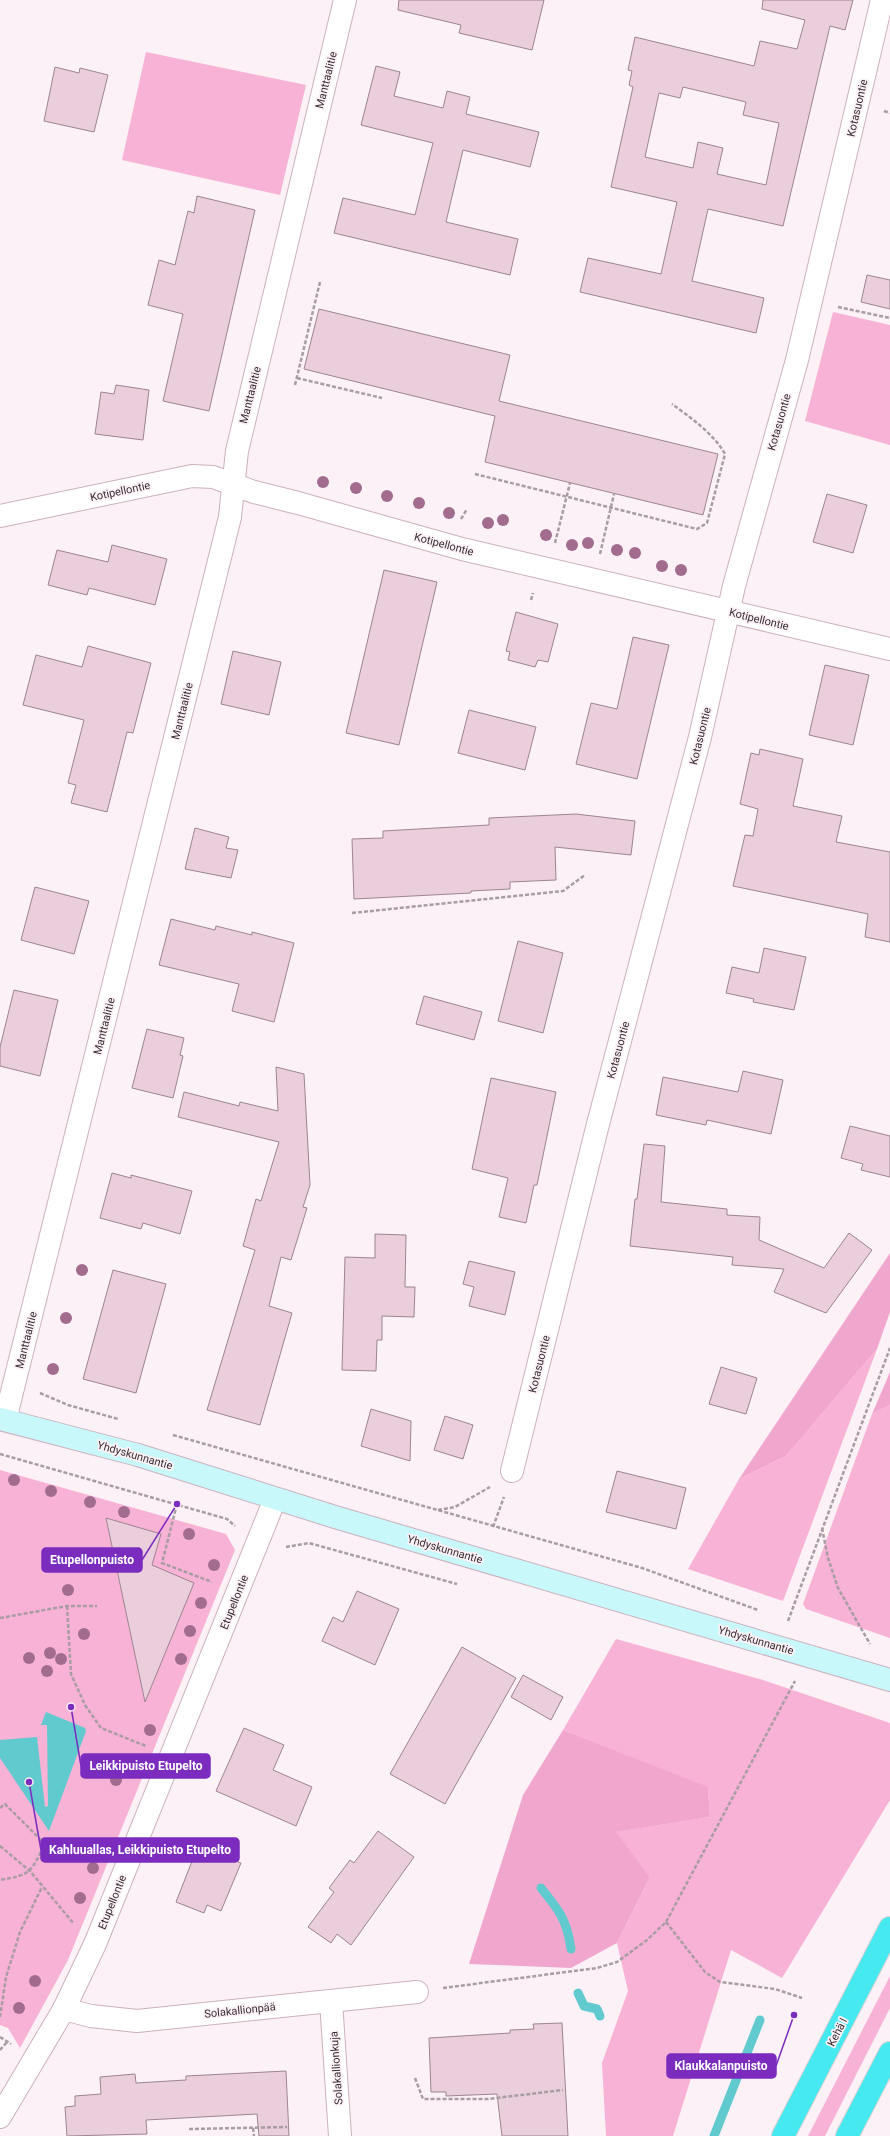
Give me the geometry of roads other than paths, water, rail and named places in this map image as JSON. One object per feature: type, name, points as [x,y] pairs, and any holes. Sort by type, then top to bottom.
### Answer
[{"type":"highway","name":"Kehä I","points":[[783,2136],[890,1928]]},
{"type":"highway","points":[[848,2136],[890,2053]]},
{"type":"main road","name":"Yhdyskunnantie","points":[[3,1419],[138,1455],[274,1499],[888,1680]]},
{"type":"street","name":"Manttaalitie","points":[[3,1419],[15,1386],[230,517],[237,451],[345,0]]},
{"type":"street","name":"Kotasuontie","points":[[512,1471],[598,1128],[700,737],[722,644],[728,610],[796,360],[882,0]]},
{"type":"street","name":"Kotipellontie","points":[[0,516],[192,476],[213,477],[254,492],[298,502],[462,549],[728,610],[814,633],[890,649]]},
{"type":"street","name":"Etupellontie","points":[[0,2117],[64,2010],[95,1944],[172,1758],[274,1499]]},
{"type":"street","name":"Solakallionpää","points":[[64,2010],[91,2016],[137,2021],[417,1992]]},
{"type":"street","name":"Solakallionkuja","points":[[331,2001],[340,2136]]},
{"type":"water","points":[[46,1712],[85,1728],[86,1731],[49,1831],[0,1758],[0,1740],[37,1737],[45,1807],[48,1806],[47,1725],[41,1725]]},
{"type":"waterway","points":[[541,1888],[561,1916],[567,1930],[571,1949]]},
{"type":"waterway","points":[[578,1993],[584,2006],[597,2009],[600,2016]]},
{"type":"waterway","points":[[714,2136],[760,2020]]},
{"type":"place","name":"Etupellonpuisto","points":[[177,1504]]},
{"type":"place","name":"Leikkipuisto Etupelto","points":[[71,1707]]},
{"type":"place","name":"Kahluuallas, Leikkipuisto Etupelto","points":[[29,1782]]},
{"type":"place","name":"Klaukkalanpuisto","points":[[794,2015]]}]
